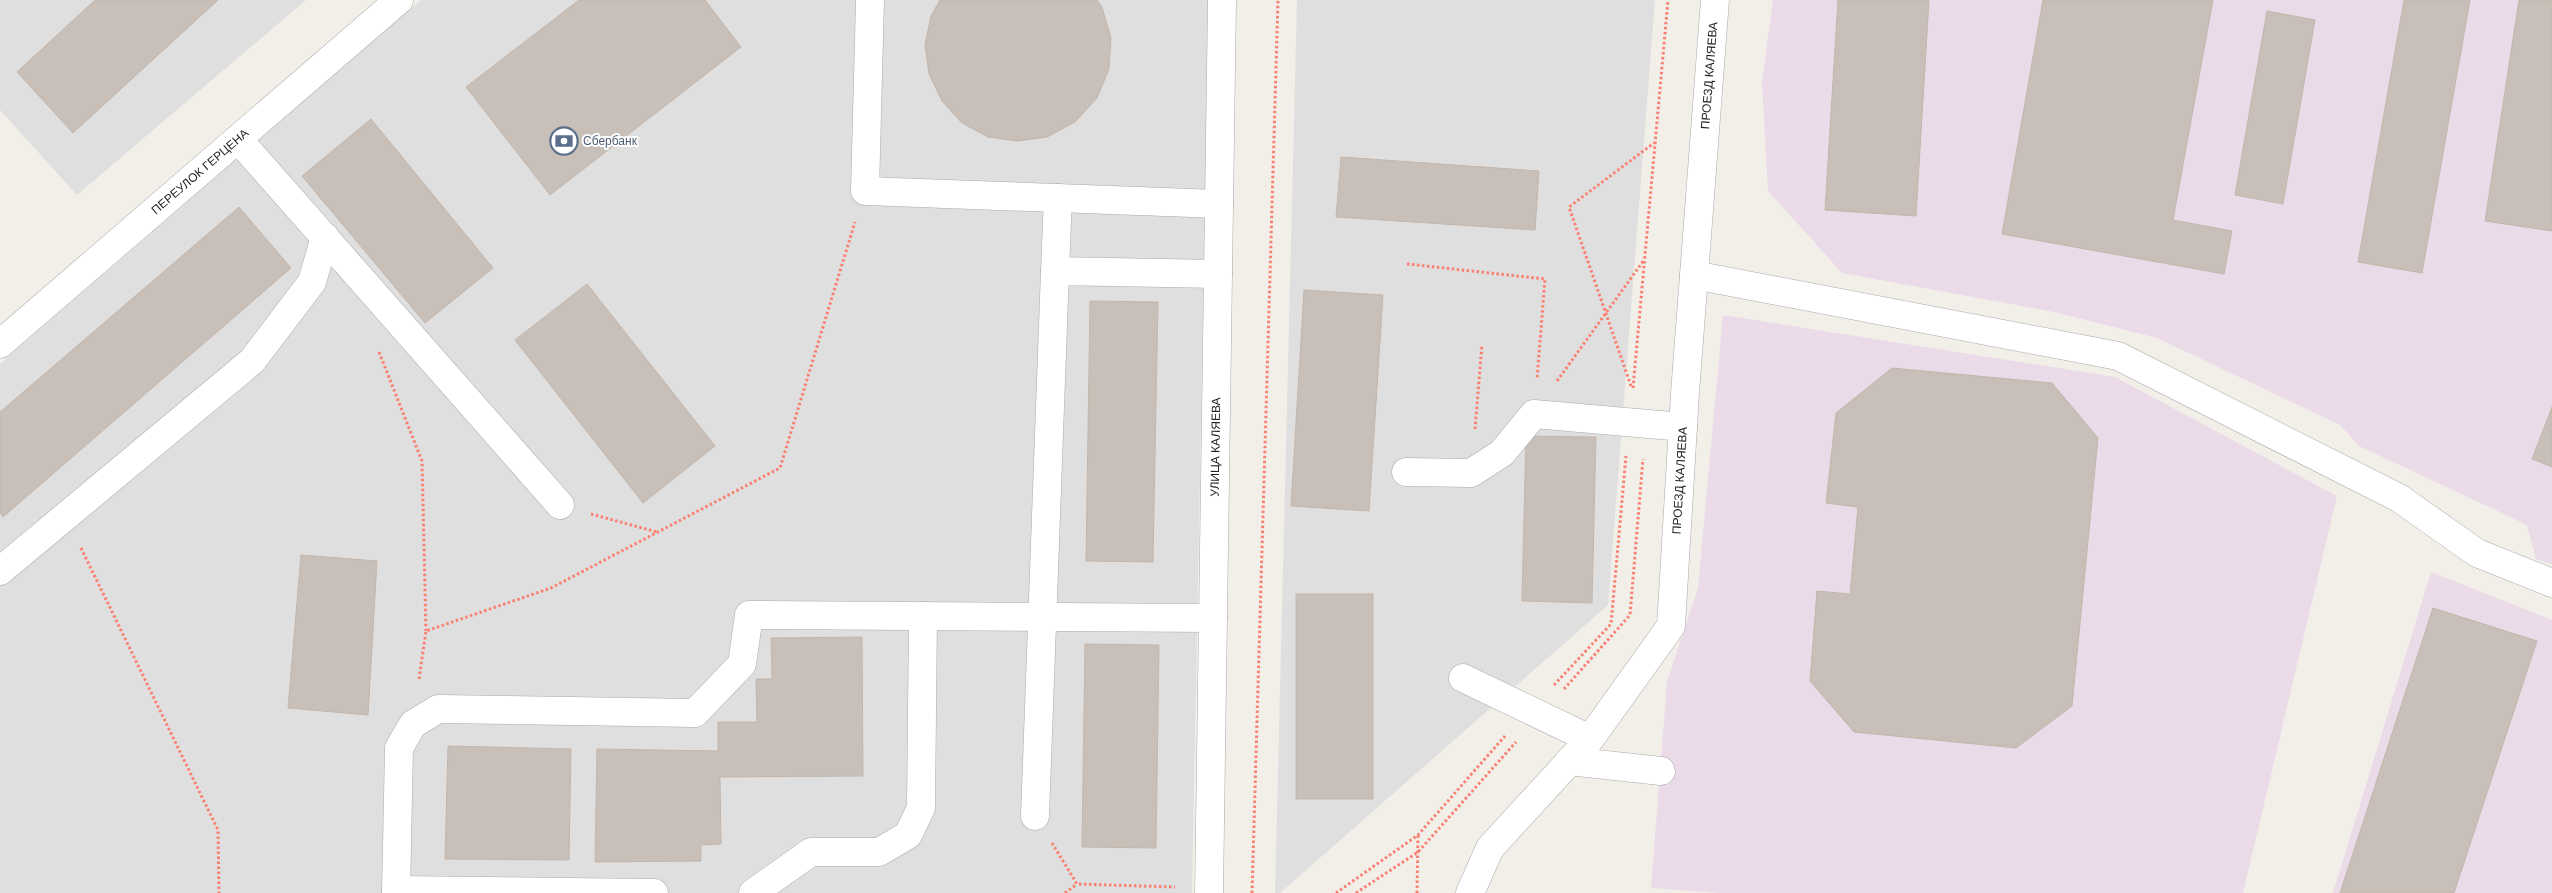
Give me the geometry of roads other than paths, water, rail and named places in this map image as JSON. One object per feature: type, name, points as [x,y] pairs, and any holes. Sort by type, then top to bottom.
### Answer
[{"type":"street","name":"ПЕРЕУЛОК ГЕРЦЕНА","points":[[0,344],[399,0]]},
{"type":"street","points":[[870,0],[865,191],[1219,204]]},
{"type":"street","name":"УЛИЦА КАЛЯЕВА","points":[[1209,891],[1222,0]]},
{"type":"street","name":"ПРОЕЗД КАЛЯЕВА","points":[[1470,893],[1490,848],[1590,739],[1671,626],[1683,427],[1715,0]]},
{"type":"street","points":[[238,139],[560,505]]},
{"type":"street","points":[[1035,816],[1058,198]]},
{"type":"street","points":[[0,571],[252,361],[312,282],[325,237]]},
{"type":"street","points":[[1055,271],[1218,274]]},
{"type":"street","points":[[1694,275],[2118,356],[2399,498],[2477,553],[2552,583]]},
{"type":"street","points":[[1406,472],[1471,473],[1502,453],[1534,414],[1683,427]]},
{"type":"street","points":[[654,893],[396,891],[399,748],[413,724],[438,709],[695,713],[742,664],[749,615],[1213,618]]},
{"type":"street","points":[[753,893],[811,852],[879,852],[908,835],[921,808],[923,616]]},
{"type":"street","points":[[1463,678],[1590,739]]},
{"type":"street","points":[[1569,761],[1661,771]]},
{"type":"place","name":"Сбербанк","points":[[564,141]]}]
